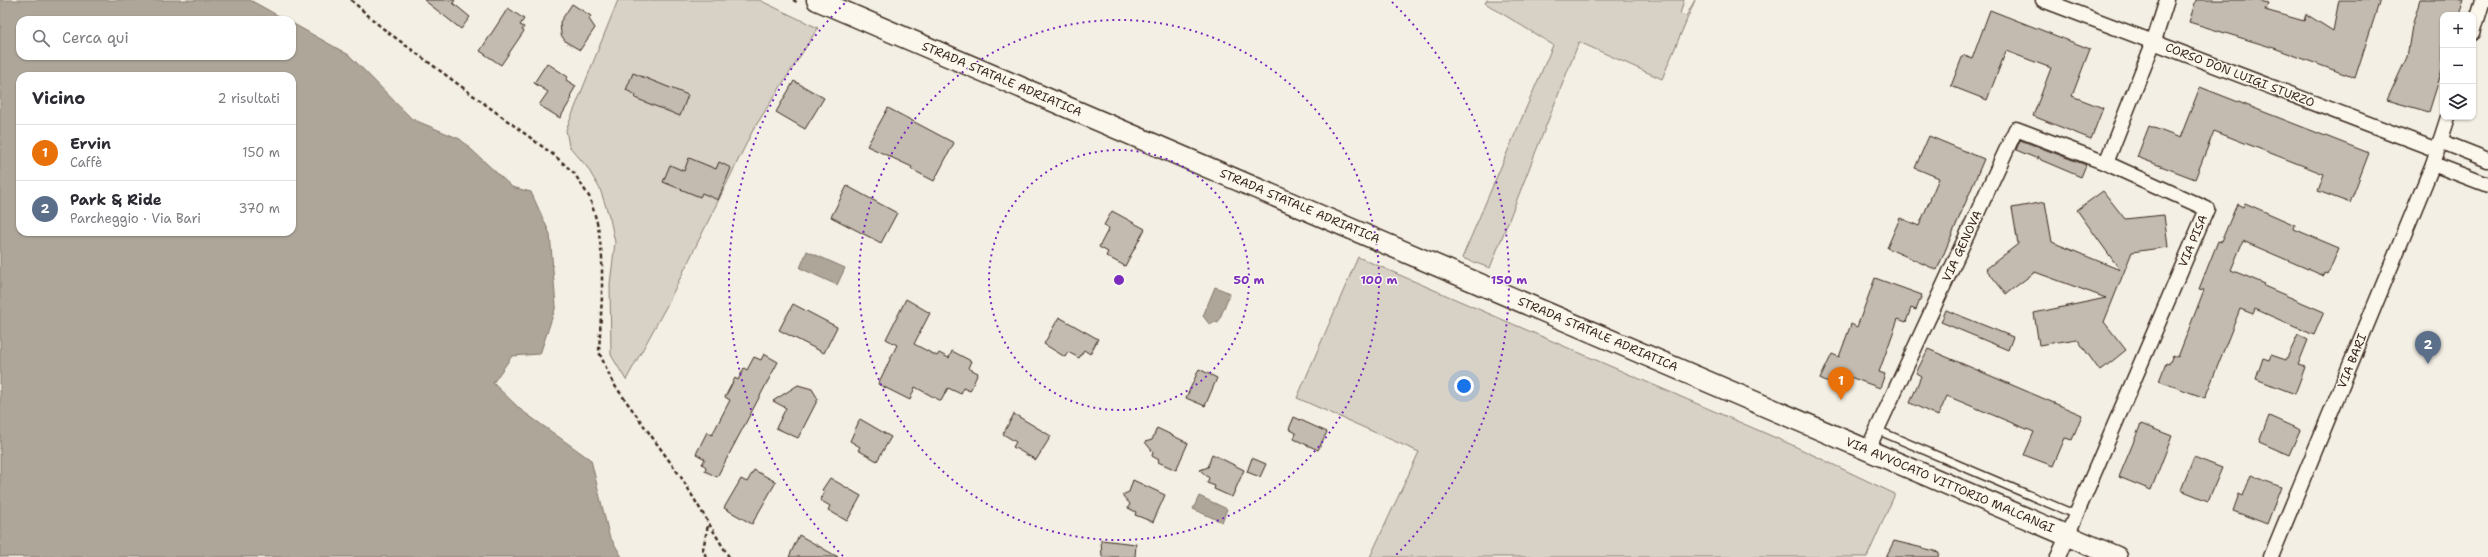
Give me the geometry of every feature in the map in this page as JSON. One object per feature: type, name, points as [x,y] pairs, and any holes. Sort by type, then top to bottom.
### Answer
[{"type":"main road","name":"STRADA STATALE ADRIATICA","points":[[817,0],[1783,414]]},
{"type":"main road","name":"VIA AVVOCATO VITTORIO MALCANGI","points":[[1783,414],[1868,449],[2117,557]]},
{"type":"street","name":"CORSO DON LUIGI STURZO","points":[[2043,0],[2439,146],[2488,160]]},
{"type":"street","points":[[2106,164],[2154,41],[2167,0]]},
{"type":"street","points":[[2476,23],[2483,0]]},
{"type":"street","points":[[2447,120],[2433,164],[2488,185]]},
{"type":"street","name":"VIA GENOVA","points":[[1868,449],[2016,129],[2106,164]]},
{"type":"street","name":"VIA PISA","points":[[2058,557],[2060,533],[2076,515],[2207,208],[2106,164]]},
{"type":"street","name":"VIA BARI","points":[[2271,557],[2433,164]]},
{"type":"lane","name":"VIA AVVOCATO VITTORIO MALCANGI","points":[[1877,430],[2076,515]]},
{"type":"path","points":[[351,0],[381,26],[555,156],[574,173],[590,198],[598,226],[602,257],[602,296],[599,352],[613,382],[681,477],[729,557]]},
{"type":"path","points":[[706,557],[703,549],[708,524]]},
{"type":"shaded area","points":[[0,0],[250,0],[279,16],[16,16],[16,60],[296,60],[296,25],[349,55],[412,119],[460,139],[512,187],[531,192],[550,234],[556,306],[540,354],[512,356],[493,383],[521,410],[591,460],[609,535],[622,557],[0,557]]},
{"type":"shaded area","points":[[618,0],[759,0],[818,28],[753,130],[666,307],[626,380],[611,355],[610,284],[615,242],[610,219],[600,189],[587,167],[569,146],[566,130]]},
{"type":"shaded area","points":[[1487,0],[1684,0],[1680,14],[1686,16],[1695,0],[1662,79],[1579,42],[1490,268],[1462,258],[1553,45],[1485,3]]},
{"type":"shaded area","points":[[807,251],[845,268],[837,285],[800,268]]},
{"type":"shaded area","points":[[1358,257],[1790,444],[1895,494],[1867,557],[1370,557],[1419,452],[1297,398]]},
{"type":"shaded area","points":[[1215,287],[1230,293],[1218,323],[1215,322],[1210,325],[1203,316]]},
{"type":"shaded area","points":[[1199,496],[1227,509],[1222,522],[1193,509]]},
{"type":"building","points":[[424,0],[455,0],[453,3],[470,17],[461,29]]},
{"type":"building","points":[[2196,0],[2256,0],[2268,3],[2265,10],[2304,21],[2306,14],[2333,31],[2339,0],[2380,0],[2355,78],[2274,48],[2189,22]]},
{"type":"building","points":[[2420,0],[2464,0],[2460,12],[2440,12],[2440,77],[2429,112],[2387,100],[2407,57],[2412,26]]},
{"type":"building","points":[[572,4],[591,16],[589,19],[595,28],[580,50],[566,42],[561,35],[560,22]]},
{"type":"building","points":[[508,8],[524,19],[520,25],[524,27],[522,30],[524,31],[501,65],[480,51]]},
{"type":"building","points":[[1990,10],[2090,49],[2072,96],[2103,108],[2091,139],[2033,116],[2051,68],[2006,51],[1987,100],[1951,86],[1963,55],[1972,59]]},
{"type":"building","points":[[547,63],[568,77],[566,80],[576,86],[570,96],[572,98],[560,118],[539,105],[548,92],[534,83]]},
{"type":"building","points":[[633,73],[688,95],[680,116],[635,98],[636,95],[626,90]]},
{"type":"building","points":[[794,81],[824,98],[805,129],[776,112]]},
{"type":"building","points":[[2200,87],[2369,153],[2350,203],[2318,191],[2324,174],[2214,131],[2195,179],[2137,157],[2149,126],[2180,138]]},
{"type":"building","points":[[888,108],[954,143],[934,181],[911,169],[912,167],[867,146]]},
{"type":"building","points":[[1929,136],[1984,159],[1937,270],[1887,248],[1900,218],[1919,226],[1939,178],[1915,168]]},
{"type":"building","points":[[2020,140],[2086,165],[2081,177],[2041,160],[2038,156],[2038,159],[2016,150]]},
{"type":"building","points":[[689,158],[716,169],[719,162],[731,168],[718,200],[702,193],[700,197],[663,182],[670,165],[684,171]]},
{"type":"building","points":[[847,186],[897,213],[881,243],[831,217]]},
{"type":"building","points":[[2103,191],[2125,219],[2164,215],[2168,247],[2132,252],[2104,322],[2126,350],[2100,371],[2077,339],[2039,345],[2034,313],[2106,298],[2035,272],[2006,294],[1986,269],[2018,244],[2012,208],[2045,202],[2052,242],[2120,270],[2077,210]]},
{"type":"building","points":[[2245,203],[2295,225],[2294,229],[2339,248],[2328,274],[2325,273],[2324,276],[2243,241],[2231,270],[2265,284],[2264,286],[2324,312],[2314,335],[2255,309],[2253,314],[2240,309],[2205,398],[2159,381],[2166,363],[2169,364],[2173,355],[2178,357],[2204,290],[2199,289],[2218,241],[2221,242],[2237,204],[2243,207]]},
{"type":"building","points":[[1112,211],[1145,229],[1125,266],[1106,256],[1108,252],[1099,247],[1109,228],[1104,225]]},
{"type":"building","points":[[1875,278],[1922,295],[1916,310],[1911,308],[1906,322],[1898,319],[1879,372],[1885,374],[1880,388],[1850,377],[1844,391],[1820,379],[1832,354],[1839,357],[1851,324],[1857,327]]},
{"type":"building","points":[[906,299],[930,313],[914,344],[937,356],[939,353],[949,358],[952,351],[971,361],[968,368],[978,373],[970,391],[963,388],[961,394],[948,388],[941,401],[915,387],[910,400],[878,384],[897,345],[886,339]]},
{"type":"building","points":[[793,304],[837,327],[824,353],[779,330]]},
{"type":"building","points":[[1946,310],[2013,337],[2008,350],[1941,322]]},
{"type":"building","points":[[1059,317],[1098,339],[1090,354],[1084,350],[1079,358],[1068,352],[1065,357],[1044,344]]},
{"type":"building","points":[[2298,335],[2308,340],[2298,365],[2305,367],[2295,394],[2256,379],[2263,358],[2269,360],[2271,355],[2286,360]]},
{"type":"building","points":[[1928,349],[2082,415],[2072,440],[2065,438],[2053,466],[2024,455],[2034,432],[1947,396],[1938,416],[1910,403],[1921,376],[1916,373]]},
{"type":"building","points":[[764,354],[778,362],[717,477],[705,471],[706,467],[702,464],[705,459],[696,454],[707,432],[712,435],[730,400],[725,397],[735,378],[738,380],[744,368],[747,370],[754,357],[761,360]]},
{"type":"building","points":[[1199,369],[1217,378],[1205,406],[1186,398]]},
{"type":"building","points":[[798,385],[812,389],[818,399],[798,438],[776,428],[786,408],[773,401]]},
{"type":"building","points":[[1014,414],[1051,436],[1036,460],[1013,447],[1016,442],[1003,434]]},
{"type":"building","points":[[2269,416],[2300,430],[2289,455],[2259,442]]},
{"type":"building","points":[[1294,417],[1327,432],[1318,450],[1294,439],[1296,433],[1289,429]]},
{"type":"building","points":[[860,419],[891,437],[877,461],[858,450],[860,447],[850,441]]},
{"type":"building","points":[[2141,424],[2172,436],[2151,490],[2119,477]]},
{"type":"building","points":[[1157,428],[1188,443],[1176,470],[1158,462],[1159,460],[1152,456],[1153,452],[1145,442],[1152,440]]},
{"type":"building","points":[[1212,454],[1244,470],[1232,497],[1214,489],[1215,486],[1207,483],[1209,478],[1200,470],[1208,467]]},
{"type":"building","points":[[2194,457],[2222,468],[2208,501],[2181,490]]},
{"type":"building","points":[[1252,458],[1266,464],[1260,477],[1247,472]]},
{"type":"building","points":[[754,470],[776,482],[752,524],[724,508],[741,479],[747,482]]},
{"type":"building","points":[[2251,475],[2281,487],[2267,524],[2233,511],[2239,494],[2243,496]]},
{"type":"building","points":[[830,478],[861,496],[847,521],[828,510],[830,506],[820,500],[825,492],[822,490]]},
{"type":"building","points":[[1133,480],[1165,495],[1153,522],[1135,515],[1136,512],[1128,508],[1130,504],[1122,495],[1129,492]]},
{"type":"building","points":[[799,535],[838,557],[789,557]]},
{"type":"building","points":[[1101,540],[1136,544],[1135,557],[1102,557]]},
{"type":"building","points":[[1894,541],[1939,552],[1938,557],[1886,557]]},
{"type":"place","name":"Park & Ride","points":[[2428,364]]},
{"type":"place","name":"Ervin","points":[[1841,400]]}]
